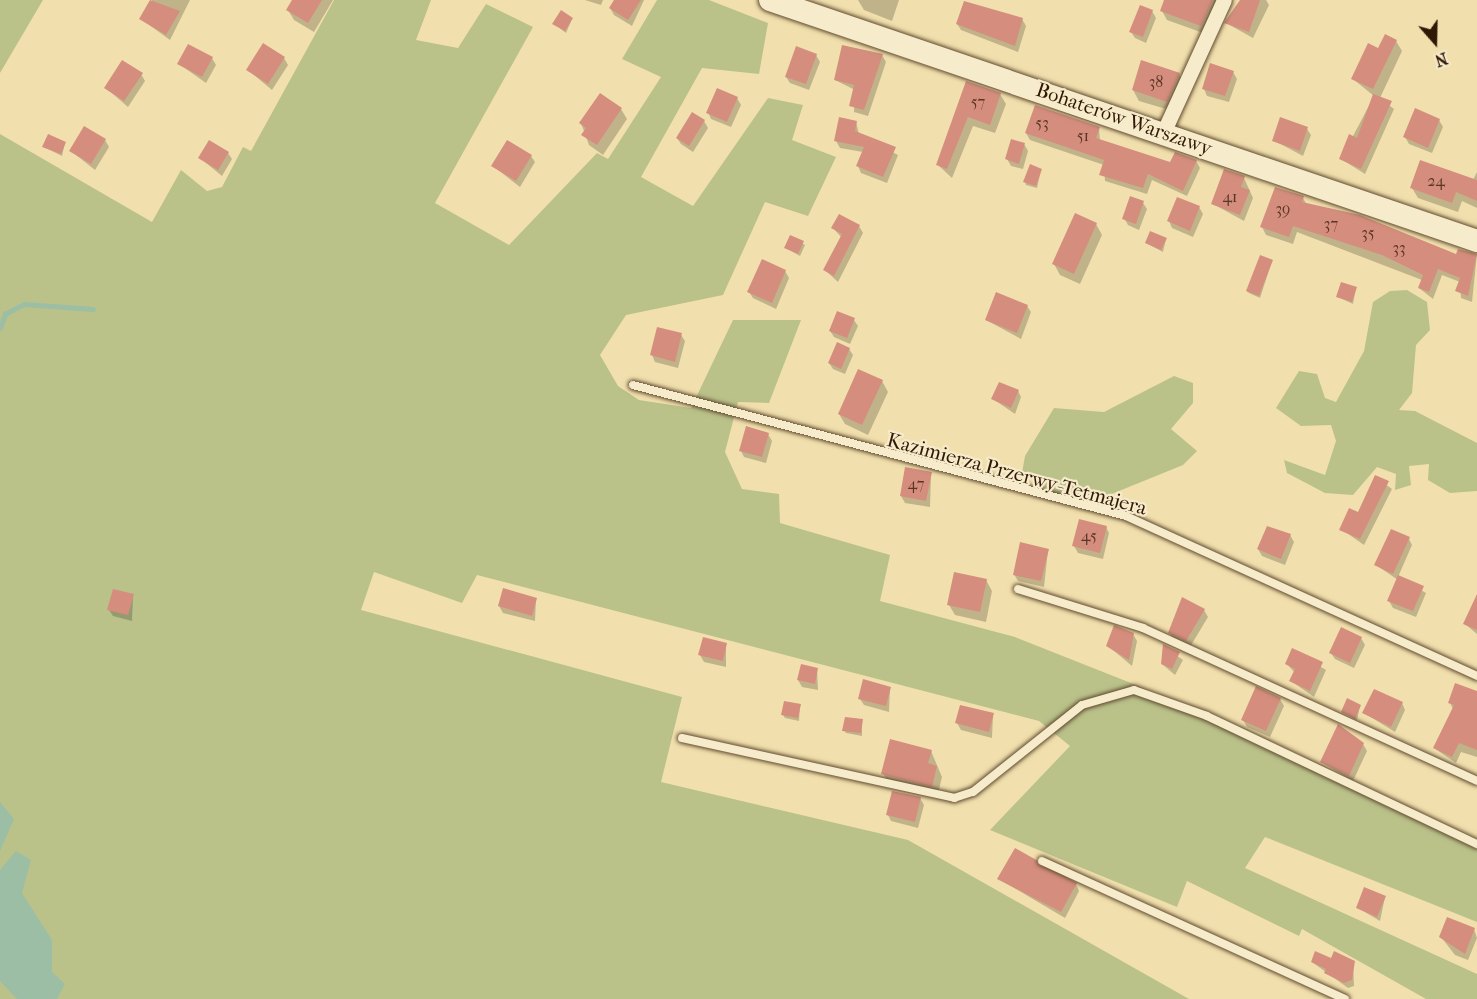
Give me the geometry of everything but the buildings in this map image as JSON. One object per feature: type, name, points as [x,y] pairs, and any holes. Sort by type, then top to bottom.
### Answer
[{"type":"street","name":"Bohaterów Warszawy","points":[[770,0],[1477,241]]},
{"type":"street","points":[[1163,133],[1224,0]]},
{"type":"lane","name":"Kazimierza Przerwy-Tetmajera","points":[[633,385],[1126,516],[1477,676]]},
{"type":"lane","points":[[1018,589],[1143,628],[1477,781]]},
{"type":"lane","points":[[682,738],[954,798],[973,792],[1082,705],[1134,690],[1207,716],[1477,844]]},
{"type":"lane","points":[[1042,861],[1345,999]]},
{"type":"shaded area","points":[[0,0],[43,0],[0,73]]},
{"type":"shaded area","points":[[334,0],[431,0],[416,40],[458,48],[486,4],[533,27],[435,203],[509,245],[597,153],[608,159],[661,77],[622,59],[657,0],[709,0],[768,23],[759,74],[702,68],[641,177],[693,206],[768,98],[803,105],[792,140],[836,157],[808,216],[765,202],[723,295],[626,315],[600,355],[618,386],[639,400],[691,408],[733,320],[801,320],[769,403],[738,402],[725,452],[742,489],[779,494],[780,523],[890,555],[880,601],[1015,637],[1136,685],[1477,849],[1477,922],[1265,837],[1245,868],[1477,974],[1477,999],[1426,999],[1302,929],[1299,936],[1187,881],[1177,907],[990,830],[1070,746],[1039,721],[477,575],[462,603],[374,572],[361,610],[682,697],[661,782],[908,840],[1189,999],[0,999],[0,134],[152,222],[181,170],[207,191],[222,187],[243,147],[251,151]]},
{"type":"shaded area","points":[[1407,290],[1427,302],[1430,330],[1416,345],[1412,393],[1399,410],[1415,411],[1477,443],[1477,491],[1450,493],[1428,480],[1429,464],[1409,466],[1411,485],[1395,490],[1396,474],[1377,467],[1353,495],[1325,493],[1287,473],[1284,460],[1325,475],[1336,441],[1331,425],[1301,426],[1276,408],[1299,371],[1317,374],[1325,398],[1336,402],[1364,351],[1373,302],[1390,291]]},
{"type":"shaded area","points":[[1174,376],[1193,383],[1193,403],[1171,429],[1197,451],[1183,465],[1092,502],[1049,492],[1022,473],[1025,456],[1054,408],[1104,412]]},
{"type":"shaded area","points":[[0,802],[14,819],[0,851]]},
{"type":"shaded area","points":[[16,851],[31,860],[22,893],[52,940],[52,972],[65,984],[57,999],[17,999],[0,981],[0,870]]},
{"type":"waterway","points":[[0,328],[5,314],[24,304],[93,309]]}]
